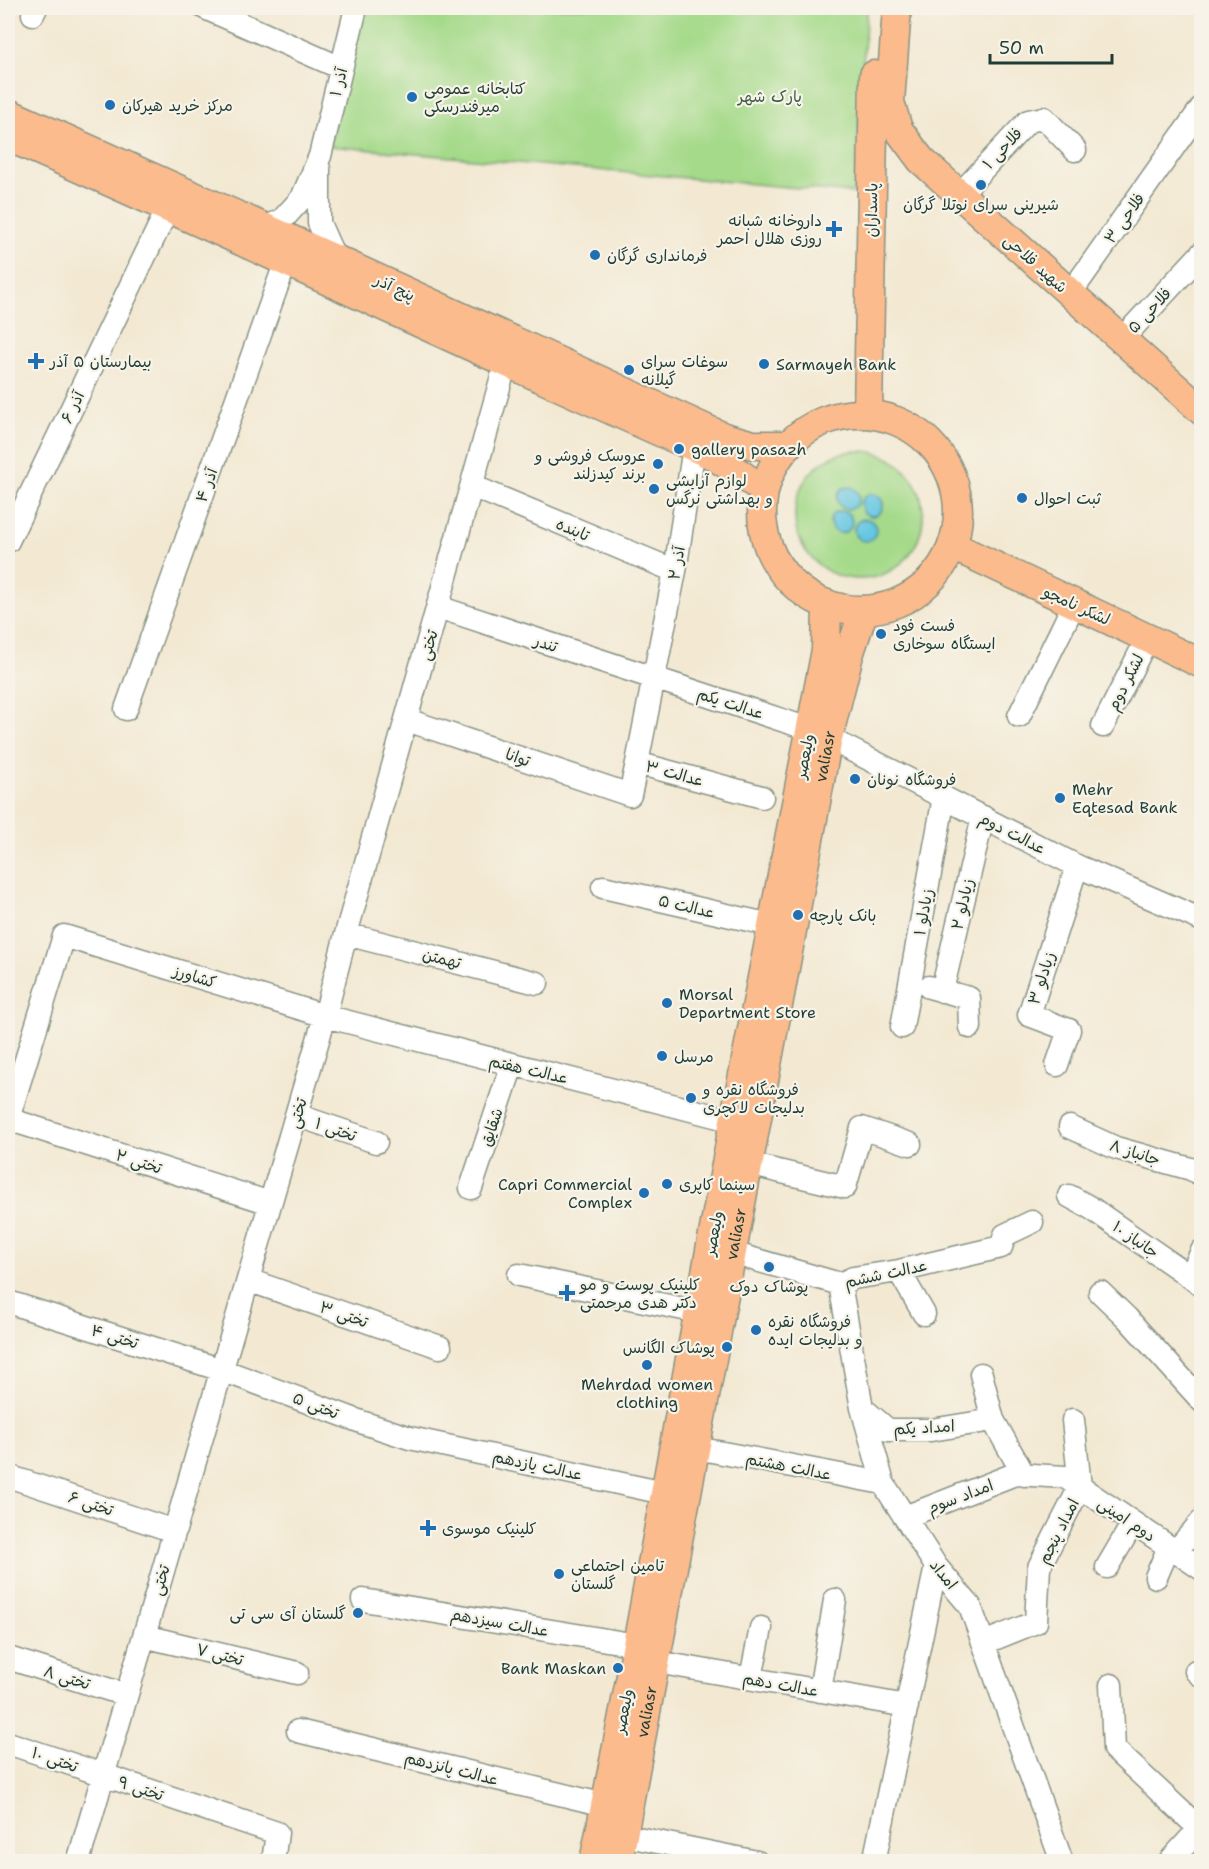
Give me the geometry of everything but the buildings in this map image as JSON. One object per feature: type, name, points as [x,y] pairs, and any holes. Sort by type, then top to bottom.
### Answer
[{"type":"main road","name":"پاسداران","points":[[868,408],[873,91],[880,8]]},
{"type":"main road","name":"شهید فلاحی","points":[[897,8],[890,102],[898,129],[921,160],[1122,340],[1198,401]]},
{"type":"main road","name":"پنج آذر","points":[[8,113],[724,437],[753,445],[787,445]]},
{"type":"main road","name":"پنج آذر","points":[[8,137],[714,456],[764,490]]},
{"type":"main road","points":[[872,174],[880,164],[897,157],[921,160]]},
{"type":"main road","points":[[868,408],[914,429],[927,440],[948,466],[954,481],[959,514],[960,550],[918,591],[889,606],[852,610],[827,604],[800,589],[783,572],[770,552],[762,522],[764,490],[772,467],[787,445],[810,426],[838,415],[868,408]]},
{"type":"main road","name":"لشکر نامجو","points":[[960,550],[1202,664]]},
{"type":"main road","name":"ولیعصر","points":[[594,1862],[605,1805],[646,1653],[664,1493],[771,925],[818,733],[826,650],[827,604]]},
{"type":"main road","name":"valiasr","points":[[621,1848],[646,1653],[696,1448],[748,1164],[818,733],[864,610]]},
{"type":"street","points":[[205,8],[341,68]]},
{"type":"street","name":"۱ آذر","points":[[320,156],[356,8]]},
{"type":"street","name":"۳ فلاحی","points":[[1070,294],[1202,107]]},
{"type":"street","name":"۱ فلاحی","points":[[959,195],[1028,121],[1044,118],[1075,150]]},
{"type":"street","points":[[264,228],[282,220],[302,198],[320,156]]},
{"type":"street","points":[[320,156],[319,223],[335,259]]},
{"type":"street","name":"آذر ۶","points":[[8,541],[168,208]]},
{"type":"street","name":"۵ فلاحی","points":[[1122,340],[1202,253]]},
{"type":"street","name":"آذر ۴","points":[[126,709],[286,261]]},
{"type":"street","name":"تختی","points":[[78,1862],[325,1016],[346,933],[506,362]]},
{"type":"street","name":"۲ آذر","points":[[653,678],[675,571],[694,447]]},
{"type":"street","name":"تابنده","points":[[472,486],[675,571]]},
{"type":"street","points":[[1019,716],[1074,604]]},
{"type":"street","name":"تندر","points":[[438,608],[653,678]]},
{"type":"street","name":"لشکر دوم","points":[[1102,726],[1147,639]]},
{"type":"street","name":"عدالت یکم","points":[[653,678],[818,733]]},
{"type":"street","name":"عدالت ۳","points":[[653,678],[637,763],[762,796]]},
{"type":"street","name":"توانا","points":[[407,720],[630,795],[637,763]]},
{"type":"street","name":"عدالت دوم","points":[[818,733],[1077,866],[1202,920]]},
{"type":"street","name":"زیادلو ۱","points":[[902,1027],[944,798]]},
{"type":"street","name":"زیادلو ۲","points":[[942,991],[983,817]]},
{"type":"street","name":"زیادلو ۳","points":[[1057,1065],[1068,1030],[1029,1015],[1077,866]]},
{"type":"street","name":"عدالت ۵","points":[[603,887],[771,925]]},
{"type":"street","name":"تهمتن","points":[[346,933],[537,983]]},
{"type":"street","name":"کشاورز","points":[[8,1119],[64,936],[325,1016]]},
{"type":"street","points":[[910,982],[969,998],[970,1027]]},
{"type":"street","name":"عدالت هفتم","points":[[325,1016],[734,1121]]},
{"type":"street","name":"شقایق","points":[[471,1188],[512,1065]]},
{"type":"street","name":"۱ تختی","points":[[296,1115],[376,1142]]},
{"type":"street","name":"تختی ۲","points":[[8,1119],[270,1203]]},
{"type":"street","name":"جانباز ۸","points":[[1070,1127],[1116,1148],[1191,1169],[1202,1175]]},
{"type":"street","points":[[748,1164],[845,1187],[862,1128],[910,1144]]},
{"type":"street","name":"۱۰ جانباز","points":[[1069,1196],[1091,1208],[1196,1281]]},
{"type":"street","name":"عدالت ششم","points":[[732,1253],[840,1284],[853,1278],[899,1271],[1001,1247],[1005,1235],[1032,1222]]},
{"type":"street","points":[[1196,1281],[1202,1251]]},
{"type":"street","points":[[899,1271],[924,1314]]},
{"type":"street","points":[[519,1275],[698,1312]]},
{"type":"street","name":"تختی ۳","points":[[248,1280],[440,1347]]},
{"type":"street","name":"امداد","points":[[840,1284],[862,1408],[883,1484],[936,1566],[970,1606],[1062,1862]]},
{"type":"street","points":[[1100,1292],[1127,1318],[1202,1401]]},
{"type":"street","name":"تختی ۴","points":[[8,1302],[222,1370]]},
{"type":"street","name":"۵ تختی","points":[[222,1370],[410,1438]]},
{"type":"street","points":[[981,1374],[993,1420],[1020,1475]]},
{"type":"street","name":"امداد یکم","points":[[862,1408],[888,1430],[931,1430],[993,1420]]},
{"type":"street","name":"امداد پنجم","points":[[984,1643],[1036,1622],[1039,1567],[1080,1487],[1073,1420]]},
{"type":"street","name":"عدالت یازدهم","points":[[410,1438],[664,1493]]},
{"type":"street","name":"عدالت هشتم","points":[[696,1448],[883,1484]]},
{"type":"street","name":"دوم امینی","points":[[1020,1475],[1065,1477],[1202,1569]]},
{"type":"street","name":"امداد سوم","points":[[904,1517],[1020,1475]]},
{"type":"street","name":"تختی ۶","points":[[8,1476],[174,1531]]},
{"type":"street","points":[[1156,1577],[1172,1550],[1202,1521]]},
{"type":"street","points":[[1107,1567],[1133,1523]]},
{"type":"street","points":[[874,1862],[936,1566]]},
{"type":"street","name":"عدالت سیزدهم","points":[[363,1600],[646,1653]]},
{"type":"street","points":[[820,1690],[835,1600]]},
{"type":"street","points":[[751,1678],[761,1628]]},
{"type":"street","name":"تختی ۷","points":[[144,1635],[297,1673]]},
{"type":"street","name":"عدالت دهم","points":[[646,1653],[751,1678],[907,1706]]},
{"type":"street","name":"تختی ۸","points":[[8,1658],[126,1695]]},
{"type":"street","points":[[1112,1685],[1114,1749],[1200,1827],[1169,1862]]},
{"type":"street","name":"عدالت پانزدهم","points":[[298,1731],[605,1805]]},
{"type":"street","name":"تختی ۱۰","points":[[8,1743],[103,1775]]},
{"type":"street","name":"۹ تختی","points":[[103,1775],[277,1833],[273,1862]]},
{"type":"street","points":[[621,1848],[757,1862]]},
{"type":"green space","name":"پارک شهر","points":[[363,8],[867,8],[854,193],[329,146]]},
{"type":"green space","points":[[859,451],[883,456],[904,470],[918,491],[923,515],[918,539],[904,560],[883,574],[859,579],[835,574],[814,560],[800,539],[795,515],[800,491],[814,470],[835,456]]},
{"type":"water","points":[[848,487],[856,490],[859,498],[856,506],[848,509],[840,506],[837,498],[840,490]]},
{"type":"water","points":[[872,494],[880,497],[883,505],[880,513],[872,516],[864,513],[861,505],[864,497]]},
{"type":"water","points":[[841,511],[849,514],[852,522],[849,530],[841,533],[833,530],[830,522],[833,514]]},
{"type":"water","points":[[865,519],[873,522],[876,530],[873,538],[865,541],[857,538],[854,530],[857,522]]},
{"type":"place","name":"کتابخانه عمومی میرفندرسکی","points":[[412,97]]},
{"type":"place","name":"مرکز خرید هیرکان","points":[[110,105]]},
{"type":"place","name":"شیرینی سرای نوتلا گرگان","points":[[981,185]]},
{"type":"place","name":"داروخانه شبانه روزی هلال احمر","points":[[834,229]]},
{"type":"place","name":"فرمانداری گرگان","points":[[595,255]]},
{"type":"place","name":"بیمارستان ۵ آذر","points":[[36,361]]},
{"type":"place","name":"Sarmayeh Bank","points":[[764,364]]},
{"type":"place","name":"سوغات سرای گیلانه","points":[[629,370]]},
{"type":"place","name":"gallery pasazh","points":[[679,449]]},
{"type":"place","name":"عروسک فروشی و برند کیدزلند","points":[[658,464]]},
{"type":"place","name":"لوازم آرایشی و بهداشتی نرگس","points":[[654,489]]},
{"type":"place","name":"ثبت احوال","points":[[1022,498]]},
{"type":"place","name":"فست فود ایستگاه سوخاری","points":[[881,634]]},
{"type":"place","name":"فروشگاه نونان","points":[[855,779]]},
{"type":"place","name":"Mehr Eqtesad Bank","points":[[1060,798]]},
{"type":"place","name":"بانک پارچه","points":[[798,915]]},
{"type":"place","name":"Morsal Department Store","points":[[667,1003]]},
{"type":"place","name":"مرسل","points":[[662,1056]]},
{"type":"place","name":"فروشگاه نقره و بدلیجات لاکچری","points":[[691,1098]]},
{"type":"place","name":"سینما کاپری","points":[[667,1184]]},
{"type":"place","name":"Capri Commercial Complex","points":[[644,1193]]},
{"type":"place","name":"پوشاک دوک","points":[[769,1267]]},
{"type":"place","name":"کلینیک پوست و مو دکتر هدی مرحمتی","points":[[567,1293]]},
{"type":"place","name":"فروشگاه نقره و بدلیجات ایده","points":[[756,1330]]},
{"type":"place","name":"پوشاک الگانس","points":[[727,1347]]},
{"type":"place","name":"Mehrdad women clothing","points":[[647,1365]]},
{"type":"place","name":"کلینیک موسوی","points":[[428,1528]]},
{"type":"place","name":"تامین اجتماعی گلستان","points":[[559,1574]]},
{"type":"place","name":"گلستان آی سی تی","points":[[358,1613]]},
{"type":"place","name":"Bank Maskan","points":[[618,1668]]}]
